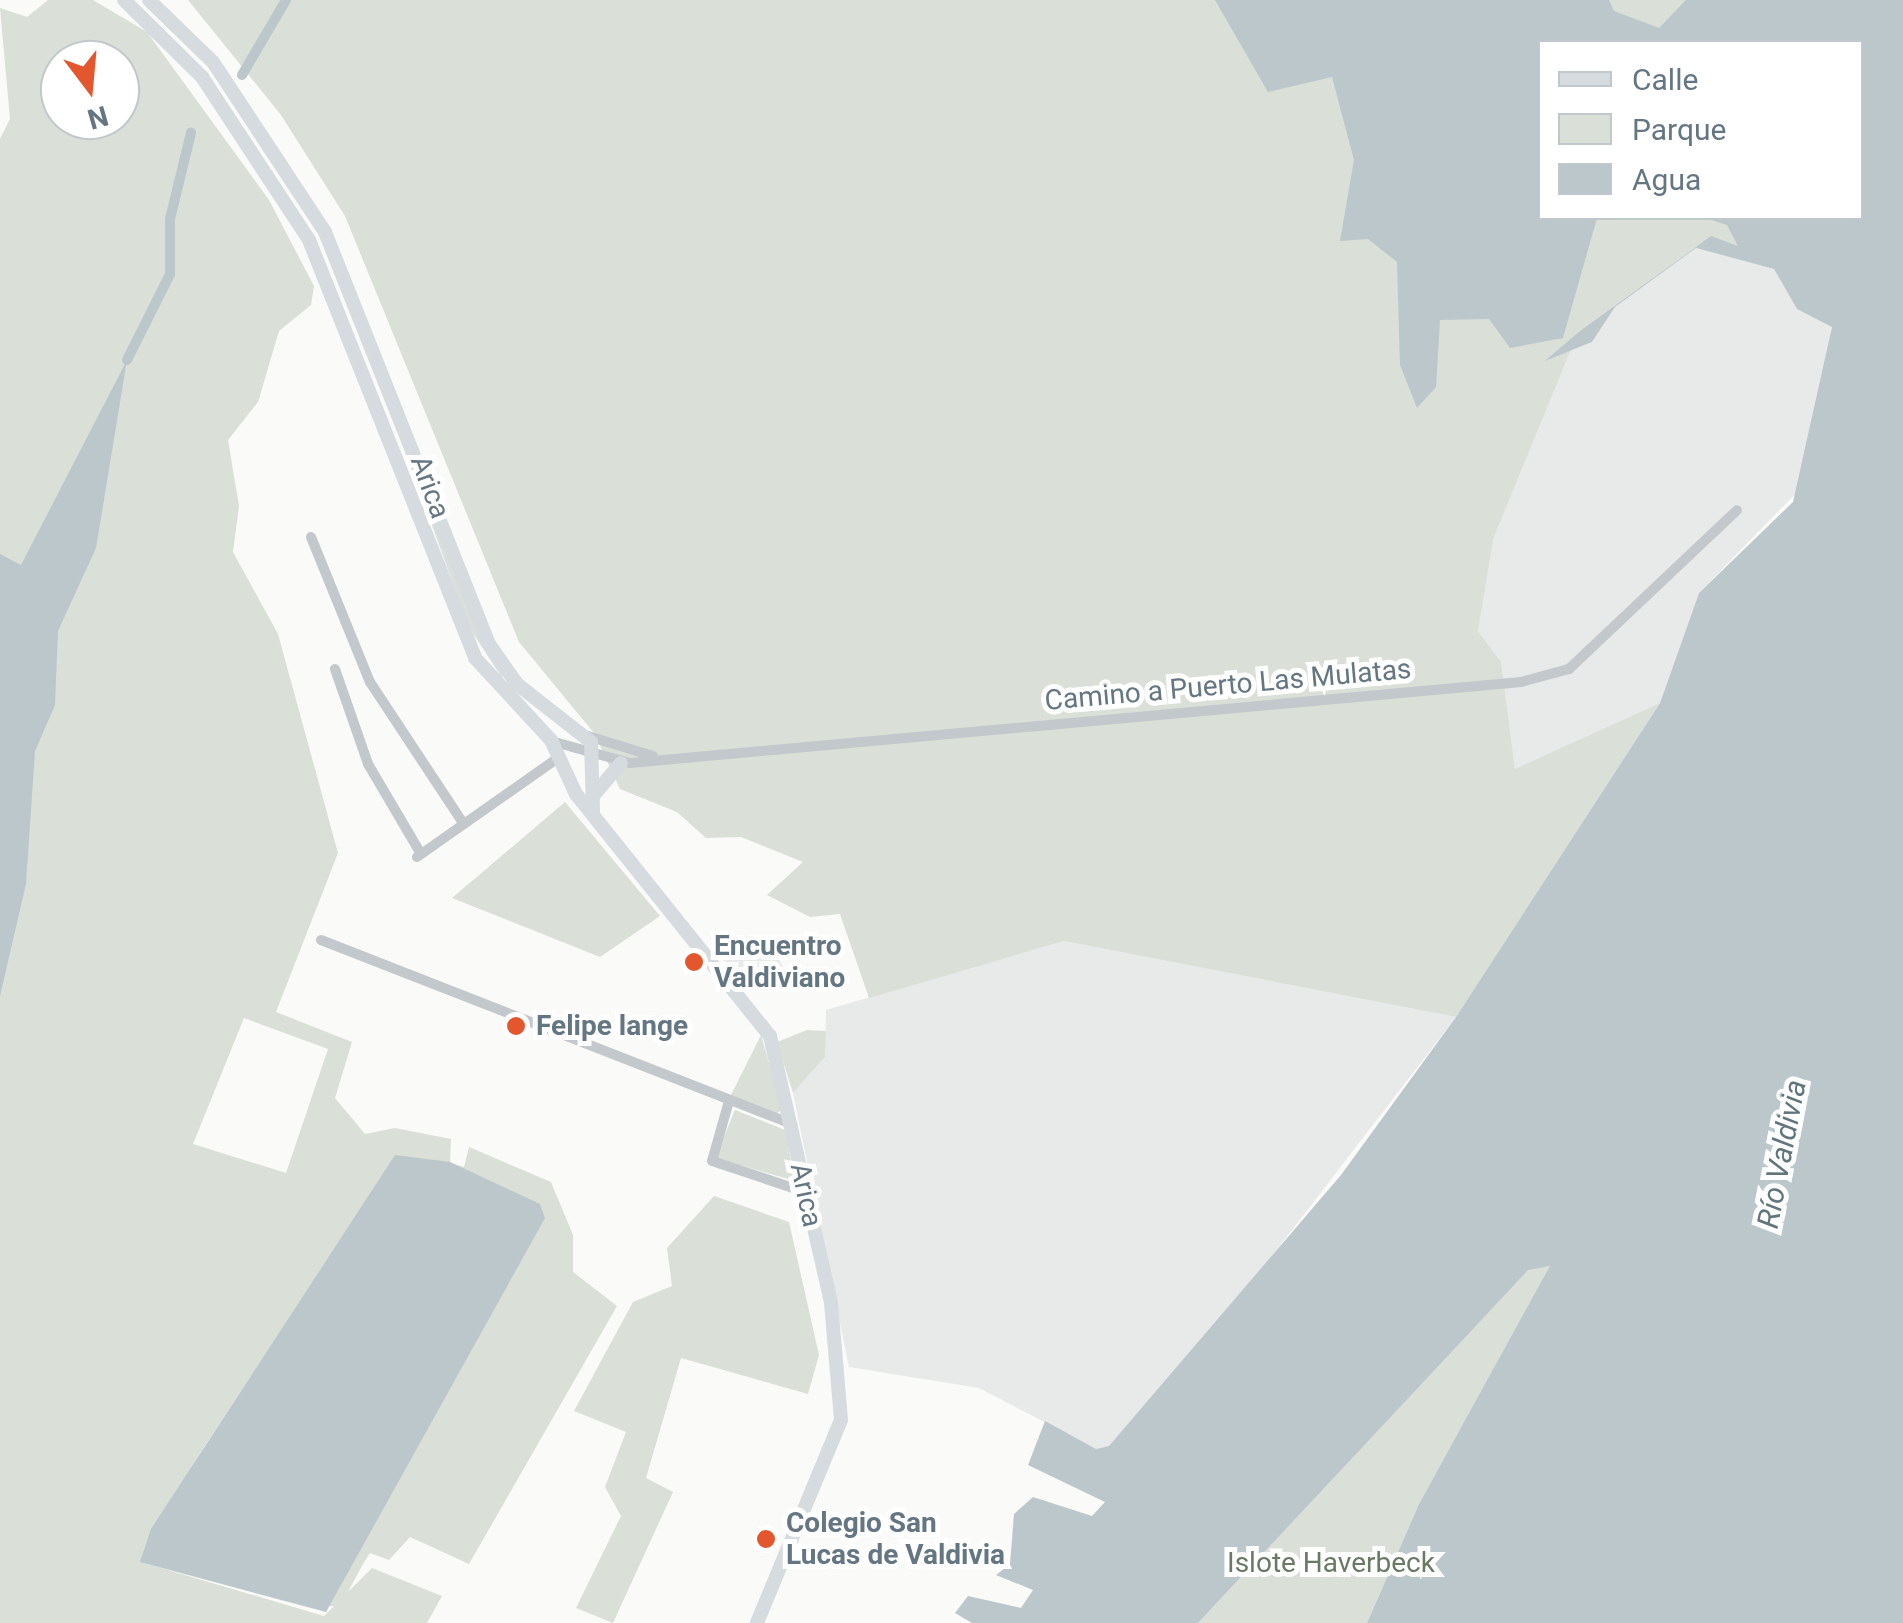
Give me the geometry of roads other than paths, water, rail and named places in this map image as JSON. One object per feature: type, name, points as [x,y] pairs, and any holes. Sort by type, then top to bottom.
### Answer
[{"type":"main road","name":"Arica","points":[[124,0],[202,76],[286,200],[377,397],[466,641],[499,692],[550,740],[592,806],[770,1036],[831,1303],[841,1420],[757,1623]]},
{"type":"main road","name":"Arica","points":[[149,0],[213,62],[302,193],[410,430],[489,644],[516,684],[587,736]]},
{"type":"main road","points":[[587,736],[592,757],[592,806]]},
{"type":"main road","points":[[592,806],[603,774],[621,763]]},
{"type":"street","name":"Camino a Puerto Las Mulatas","points":[[550,740],[592,757],[621,763],[1520,682],[1570,670],[1737,510]]},
{"type":"street","points":[[311,537],[370,682],[463,823]]},
{"type":"street","points":[[335,670],[368,764],[419,856],[558,758]]},
{"type":"street","name":"Camino a Puerto Las Mulatas","points":[[587,736],[659,757]]},
{"type":"street","points":[[321,940],[792,1124]]},
{"type":"street","points":[[729,1101],[712,1162],[805,1192]]},
{"type":"water","name":"Río Valdivia","points":[[1215,0],[1609,0],[1614,11],[1659,28],[1686,0],[1903,0],[1903,1623],[1367,1623],[1419,1504],[1550,1266],[1528,1270],[1198,1623],[972,1623],[955,1613],[968,1596],[1021,1608],[1033,1590],[996,1575],[1010,1564],[1014,1514],[1033,1497],[1092,1516],[1105,1502],[1028,1465],[1045,1421],[1096,1449],[1109,1446],[1341,1175],[1456,1017],[1660,703],[1699,593],[1793,502],[1832,327],[1797,309],[1774,269],[1696,248],[1615,307],[1592,342],[1545,361],[1581,330],[1711,236],[1738,246],[1727,225],[1711,220],[1863,220],[1863,40],[1538,40],[1538,220],[1596,220],[1563,338],[1510,348],[1489,319],[1440,320],[1436,387],[1417,408],[1400,365],[1397,262],[1368,239],[1340,241],[1354,160],[1332,77],[1268,92]]},
{"type":"water","points":[[127,360],[96,548],[58,631],[55,705],[35,751],[26,884],[0,996],[0,554],[21,565]]},
{"type":"water","points":[[395,1155],[450,1162],[540,1204],[545,1218],[326,1612],[140,1562],[151,1529]]},
{"type":"waterway","points":[[242,75],[286,0]]},
{"type":"waterway","points":[[127,360],[170,274],[170,219],[191,133]]},
{"type":"place","name":"Encuentro Valdiviano","points":[[694,962]]},
{"type":"place","name":"Felipe lange","points":[[516,1026]]},
{"type":"place","name":"Colegio San Lucas de Valdivia","points":[[766,1539]]},
{"type":"park label","name":"Islote Haverbeck","points":[[1331,1563]]}]
